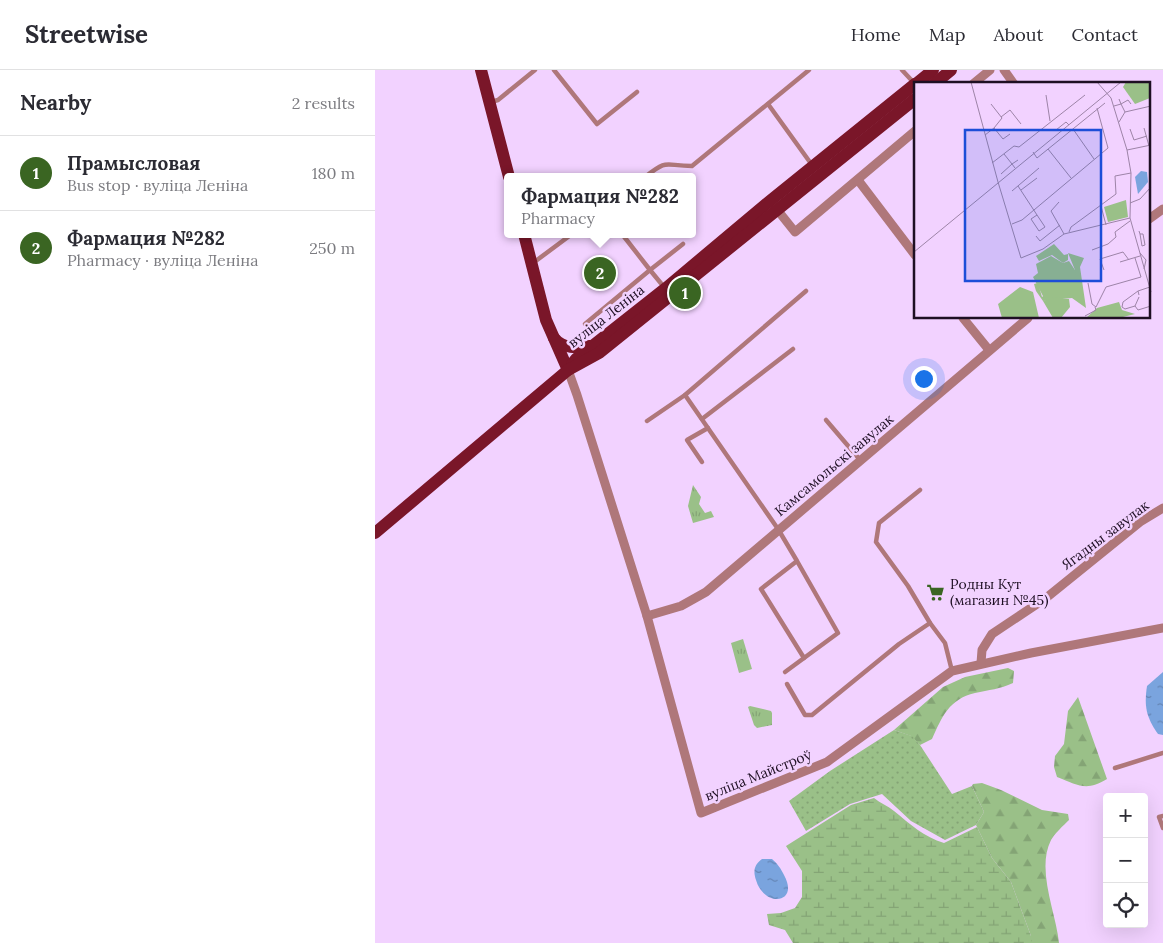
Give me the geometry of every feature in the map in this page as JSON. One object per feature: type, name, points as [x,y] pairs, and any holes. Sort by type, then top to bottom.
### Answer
[{"type":"main road","points":[[481,70],[508,173]]},
{"type":"main road","name":"вуліца Леніна","points":[[918,82],[933,70]]},
{"type":"main road","points":[[936,82],[951,70]]},
{"type":"main road","name":"вуліца Леніна","points":[[817,171],[914,86]]},
{"type":"main road","name":"вуліца Леніна","points":[[568,370],[599,353],[668,292],[774,205],[914,100]]},
{"type":"main road","points":[[375,533],[568,370],[546,320],[525,238]]},
{"type":"main road","name":"вуліца Леніна","points":[[568,370],[575,358],[668,292]]},
{"type":"main road","points":[[552,336],[561,344],[573,348],[592,345]]},
{"type":"street","points":[[975,82],[990,70]]},
{"type":"street","points":[[1004,70],[1013,82]]},
{"type":"street","points":[[774,205],[795,232],[914,132]]},
{"type":"street","points":[[857,180],[914,254]]},
{"type":"street","points":[[1151,218],[1163,209]]},
{"type":"street","points":[[964,319],[989,350]]},
{"type":"street","name":"Камсамольскі завулак","points":[[647,616],[681,606],[706,592],[1027,319]]},
{"type":"street","name":"вуліца Майстроў","points":[[568,370],[647,616],[701,813],[827,762],[953,671],[981,663],[1163,628]]},
{"type":"street","name":"Ягадны завулак","points":[[981,663],[982,650],[992,634],[1046,598],[1140,522],[1163,508]]},
{"type":"lane","points":[[489,103],[498,100],[535,70]]},
{"type":"lane","points":[[554,70],[597,124],[637,92]]},
{"type":"lane","points":[[650,173],[661,164],[670,163],[692,166],[809,70]]},
{"type":"lane","points":[[903,70],[914,82]]},
{"type":"lane","points":[[768,104],[817,171]]},
{"type":"lane","points":[[532,264],[567,238]]},
{"type":"lane","points":[[624,238],[668,292]]},
{"type":"lane","points":[[585,324],[683,244]]},
{"type":"lane","points":[[647,421],[685,395],[806,292]]},
{"type":"lane","points":[[702,419],[793,349]]},
{"type":"lane","points":[[685,395],[778,529],[837,633],[785,672]]},
{"type":"lane","points":[[826,420],[861,461]]},
{"type":"lane","points":[[702,462],[687,440],[708,428]]},
{"type":"lane","points":[[920,490],[879,523],[876,542],[908,586],[930,623],[945,643],[953,671]]},
{"type":"lane","points":[[797,561],[761,589],[803,658]]},
{"type":"lane","points":[[787,684],[805,715],[812,715],[899,644],[930,623]]},
{"type":"lane","points":[[1115,768],[1163,753]]},
{"type":"lane","points":[[1163,816],[1159,817],[1163,828]]},
{"type":"green space","points":[[693,485],[701,497],[699,504],[705,513],[711,511],[714,517],[693,523],[688,506]]},
{"type":"green space","points":[[743,639],[752,669],[739,673],[731,643]]},
{"type":"green space","points":[[1008,668],[1014,671],[1013,683],[966,696],[953,704],[943,716],[932,739],[920,745],[911,736],[894,730],[943,687],[965,677]]},
{"type":"green space","points":[[1078,697],[1107,779],[1087,786],[1077,785],[1057,777],[1054,767],[1055,756],[1064,744],[1068,711]]},
{"type":"green space","points":[[748,707],[771,711],[772,725],[757,728],[754,725]]},
{"type":"green space","points":[[894,730],[912,736],[952,794],[972,786],[984,812],[976,825],[945,840],[911,821],[882,794],[850,804],[806,831],[789,801],[830,771]]},
{"type":"green space","points":[[982,783],[1042,810],[1068,814],[1069,820],[1051,840],[1045,864],[1048,891],[1059,943],[1031,943],[1031,936],[1011,882],[992,858],[976,825],[984,812],[972,786],[973,784]]},
{"type":"green space","points":[[874,798],[892,809],[924,834],[944,843],[977,827],[992,858],[1011,882],[1031,936],[1031,943],[793,943],[785,930],[769,925],[767,914],[781,913],[795,908],[802,897],[802,871],[786,846],[851,805]]},
{"type":"water","points":[[1163,672],[1163,735],[1158,734],[1151,722],[1146,700],[1147,686]]},
{"type":"water","points":[[762,859],[772,859],[782,871],[788,885],[784,897],[779,899],[773,898],[766,895],[760,889],[754,871]]},
{"type":"place","name":"Фармация №282","points":[[600,273]]},
{"type":"place","name":"Прамысловая","points":[[685,293]]},
{"type":"place","name":"Родны Кут (магазин №45)","points":[[936,592]]}]
